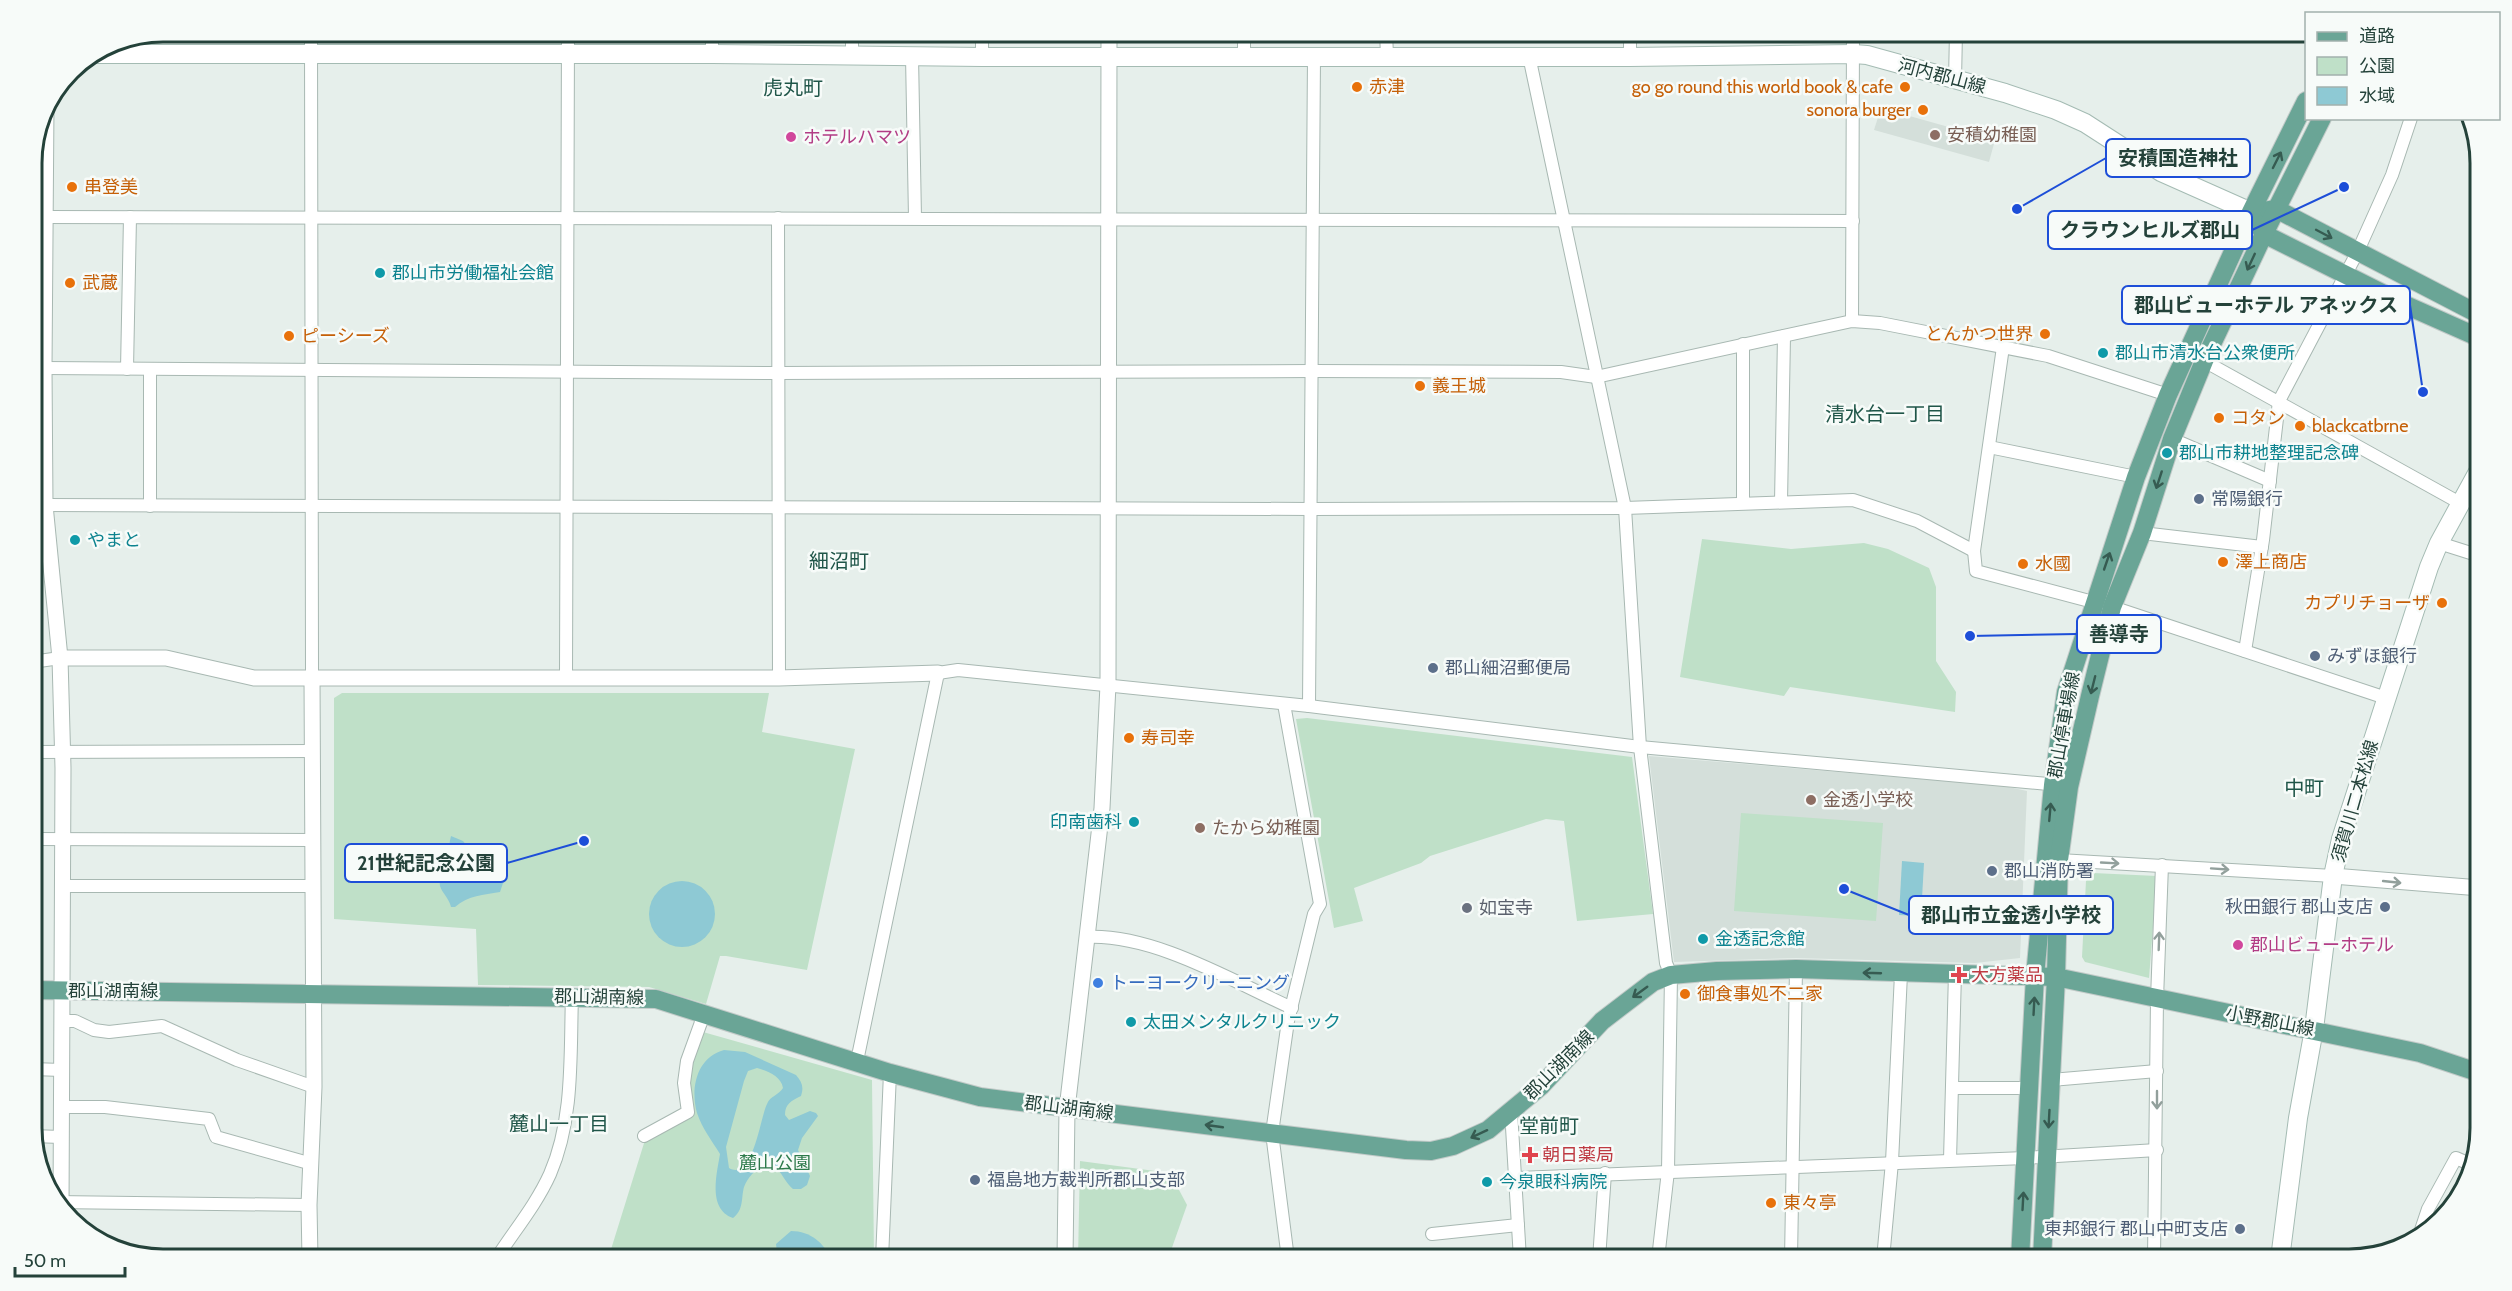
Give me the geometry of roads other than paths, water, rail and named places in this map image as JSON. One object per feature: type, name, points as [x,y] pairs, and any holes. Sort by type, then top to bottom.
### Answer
[{"type":"main road","name":"河内郡山線","points":[[110,54],[1630,57],[1854,54],[1867,55],[2015,97],[2085,123],[2161,172],[2251,213]]},
{"type":"main road","name":"郡山停車場線","points":[[2043,1249],[2056,977],[2066,692],[2093,602],[2136,477],[2168,395],[2251,213],[2305,105]]},
{"type":"main road","name":"郡山停車場線","points":[[2021,1249],[2035,976],[2061,786],[2112,607],[2142,533],[2172,439],[2204,361],[2321,120]]},
{"type":"main road","points":[[2470,310],[2276,209],[2251,213],[2264,234],[2346,276],[2470,334]]},
{"type":"main road","name":"須賀川二本松線","points":[[2281,1249],[2298,1118],[2314,1029],[2333,876],[2346,819],[2415,605],[2439,543],[2470,486]]},
{"type":"main road","name":"郡山湖南線","points":[[42,990],[313,992],[656,999],[891,1073],[980,1097],[1272,1134],[1431,1151],[1453,1146],[1488,1130],[1541,1086],[1611,1013],[1653,982],[1671,975],[1796,969],[2056,977]]},
{"type":"main road","name":"小野郡山線","points":[[2056,977],[2314,1029],[2420,1053],[2470,1069]]},
{"type":"street","points":[[310,1249],[309,1205],[314,1087],[311,42]]},
{"type":"street","points":[[566,677],[565,371],[568,42]]},
{"type":"street","points":[[712,42],[712,54]]},
{"type":"street","points":[[852,42],[852,55]]},
{"type":"street","points":[[982,42],[982,57]]},
{"type":"street","points":[[1065,1249],[1066,1109],[1102,808],[1108,685],[1109,42]]},
{"type":"street","points":[[1244,42],[1244,56]]},
{"type":"street","points":[[1386,42],[1387,56]]},
{"type":"street","points":[[1630,42],[1630,57]]},
{"type":"street","points":[[1852,321],[1853,42]]},
{"type":"street","points":[[1955,80],[1956,42]]},
{"type":"street","points":[[912,56],[915,218]]},
{"type":"street","points":[[1529,56],[1625,508],[1640,747],[1666,963],[1671,975],[1668,1171],[1659,1249]]},
{"type":"street","points":[[1309,706],[1314,57]]},
{"type":"street","points":[[2245,651],[2262,547],[2279,401],[2357,253],[2392,175],[2411,120]]},
{"type":"street","points":[[46,134],[45,505],[60,657],[62,752],[63,990],[59,1191]]},
{"type":"street","points":[[44,217],[567,220],[915,218],[1852,221]]},
{"type":"street","points":[[127,369],[130,217]]},
{"type":"street","points":[[778,218],[779,678]]},
{"type":"street","points":[[44,368],[779,374],[1312,370],[1561,372],[1596,377],[1852,321],[1880,323],[2048,356],[2168,395]]},
{"type":"street","points":[[1782,502],[1784,336]]},
{"type":"street","points":[[1743,344],[1743,503]]},
{"type":"street","points":[[2003,347],[1974,551],[1976,571],[2112,607],[2386,699]]},
{"type":"street","points":[[2204,361],[2460,503]]},
{"type":"street","points":[[150,369],[150,506]]},
{"type":"street","points":[[2172,439],[2270,481]]},
{"type":"street","points":[[1989,447],[2136,477]]},
{"type":"street","points":[[45,505],[1311,509],[1625,508],[1853,500],[1917,521],[1974,551]]},
{"type":"street","points":[[2142,533],[2262,547]]},
{"type":"street","points":[[2439,543],[2470,553]]},
{"type":"street","points":[[42,660],[60,657],[166,658],[254,678],[779,678],[938,673],[958,670],[1309,706],[1640,747],[2061,786]]},
{"type":"street","points":[[857,1061],[938,673]]},
{"type":"street","points":[[1284,704],[1320,904],[1314,914],[1292,1008],[1272,1134],[1287,1249]]},
{"type":"street","points":[[42,752],[312,751]]},
{"type":"street","points":[[42,839],[312,840]]},
{"type":"street","points":[[2059,860],[2333,876],[2470,887]]},
{"type":"street","points":[[2154,1249],[2157,999],[2162,865]]},
{"type":"street","points":[[63,886],[312,886]]},
{"type":"street","points":[[1087,937],[1117,938],[1150,945],[1292,1008]]},
{"type":"street","points":[[1791,1249],[1796,969]]},
{"type":"street","points":[[1950,1160],[1955,973]]},
{"type":"street","points":[[1884,1249],[1892,1162],[1901,974]]},
{"type":"street","points":[[504,1249],[535,1203],[551,1173],[560,1142],[568,1106],[572,996]]},
{"type":"street","points":[[644,1136],[688,1112],[684,1083],[687,1061],[704,1014]]},
{"type":"street","points":[[62,1021],[75,1021],[94,1030],[109,1032],[162,1026],[237,1060],[314,1087]]},
{"type":"street","points":[[42,1069],[62,1070]]},
{"type":"street","points":[[2051,1080],[2157,1071]]},
{"type":"street","points":[[883,1249],[891,1073]]},
{"type":"street","points":[[1952,1088],[2029,1088]]},
{"type":"street","points":[[62,1107],[105,1107],[209,1119],[216,1137],[312,1164]]},
{"type":"street","points":[[1511,1111],[1519,1249]]},
{"type":"street","points":[[42,1136],[61,1137]]},
{"type":"street","points":[[1516,1178],[2025,1158],[2157,1150]]},
{"type":"street","points":[[2423,1223],[2428,1209],[2456,1158],[2465,1162]]},
{"type":"street","points":[[1600,1249],[1605,1173]]},
{"type":"street","points":[[69,1204],[309,1205]]},
{"type":"street","points":[[1432,1234],[1518,1225]]},
{"type":"water","points":[[451,836],[463,841],[481,863],[495,866],[503,871],[500,892],[471,898],[451,907],[440,883],[449,870]]},
{"type":"water","points":[[1902,861],[1924,863],[1921,916],[1899,915]]},
{"type":"water","points":[[682,881],[695,884],[705,891],[712,901],[715,914],[712,927],[705,937],[695,944],[682,947],[669,944],[659,937],[652,927],[649,914],[652,901],[659,891],[669,884]]},
{"type":"water","points":[[724,1050],[745,1052],[796,1075],[802,1085],[802,1093],[787,1105],[785,1115],[789,1120],[810,1111],[818,1116],[802,1138],[798,1150],[810,1176],[807,1185],[801,1189],[793,1189],[773,1167],[758,1169],[746,1182],[741,1208],[733,1218],[725,1213],[717,1199],[716,1180],[720,1154],[697,1113],[694,1094],[702,1066],[715,1054]],"holes":[[[757,1068],[777,1077],[783,1088],[767,1104],[750,1158],[744,1166],[737,1170],[729,1168],[726,1147],[744,1081],[748,1071]]]},
{"type":"water","points":[[791,1231],[805,1233],[816,1239],[826,1249],[777,1249],[776,1244]]},
{"type":"place","name":"赤津","points":[[1357,87]]},
{"type":"place","name":"go go round this world book & cafe","points":[[1905,87]]},
{"type":"place","name":"sonora burger","points":[[1923,110]]},
{"type":"place","name":"安積幼稚園","points":[[1935,135]]},
{"type":"place","name":"ホテルハマツ","points":[[791,137]]},
{"type":"place","name":"串登美","points":[[72,187]]},
{"type":"place","name":"クラウンヒルズ郡山","points":[[2344,187]]},
{"type":"place","name":"安積国造神社","points":[[2017,209]]},
{"type":"place","name":"郡山市労働福祉会館","points":[[380,273]]},
{"type":"place","name":"武蔵","points":[[70,283]]},
{"type":"place","name":"とんかつ世界","points":[[2045,334]]},
{"type":"place","name":"ピーシーズ","points":[[289,336]]},
{"type":"place","name":"郡山市清水台公衆便所","points":[[2103,353]]},
{"type":"place","name":"義王城","points":[[1420,386]]},
{"type":"place","name":"郡山ビューホテル アネックス","points":[[2423,392]]},
{"type":"place","name":"コタン","points":[[2219,418]]},
{"type":"place","name":"blackcatbrne","points":[[2300,426]]},
{"type":"place","name":"郡山市耕地整理記念碑","points":[[2167,453]]},
{"type":"place","name":"常陽銀行","points":[[2199,499]]},
{"type":"place","name":"やまと","points":[[75,540]]},
{"type":"place","name":"澤上商店","points":[[2223,562]]},
{"type":"place","name":"水國","points":[[2023,564]]},
{"type":"place","name":"カプリチョーザ","points":[[2442,603]]},
{"type":"place","name":"善導寺","points":[[1970,636]]},
{"type":"place","name":"みずほ銀行","points":[[2315,656]]},
{"type":"place","name":"郡山細沼郵便局","points":[[1433,668]]},
{"type":"place","name":"寿司幸","points":[[1129,738]]},
{"type":"place","name":"金透小学校","points":[[1811,800]]},
{"type":"place","name":"印南歯科","points":[[1134,822]]},
{"type":"place","name":"たから幼稚園","points":[[1200,828]]},
{"type":"place","name":"21世紀記念公園","points":[[584,841]]},
{"type":"place","name":"郡山消防署","points":[[1992,871]]},
{"type":"place","name":"郡山市立金透小学校","points":[[1844,889]]},
{"type":"place","name":"秋田銀行 郡山支店","points":[[2385,907]]},
{"type":"place","name":"如宝寺","points":[[1467,908]]},
{"type":"place","name":"金透記念館","points":[[1703,939]]},
{"type":"place","name":"郡山ビューホテル","points":[[2238,945]]},
{"type":"place","name":"大方薬品","points":[[1959,975]]},
{"type":"place","name":"トーヨークリーニング","points":[[1098,983]]},
{"type":"place","name":"御食事処不二家","points":[[1685,994]]},
{"type":"place","name":"太田メンタルクリニック","points":[[1131,1022]]},
{"type":"place","name":"朝日薬局","points":[[1530,1155]]},
{"type":"place","name":"福島地方裁判所郡山支部","points":[[975,1180]]},
{"type":"place","name":"今泉眼科病院","points":[[1487,1182]]},
{"type":"place","name":"東々亭","points":[[1771,1203]]},
{"type":"place","name":"東邦銀行 郡山中町支店","points":[[2240,1229]]},
{"type":"district","name":"虎丸町","points":[[793,88]]},
{"type":"district","name":"清水台一丁目","points":[[1885,414]]},
{"type":"district","name":"細沼町","points":[[839,561]]},
{"type":"district","name":"中町","points":[[2304,788]]},
{"type":"district","name":"麓山一丁目","points":[[559,1124]]},
{"type":"district","name":"堂前町","points":[[1549,1126]]},
{"type":"park label","name":"麓山公園","points":[[775,1163]]}]
